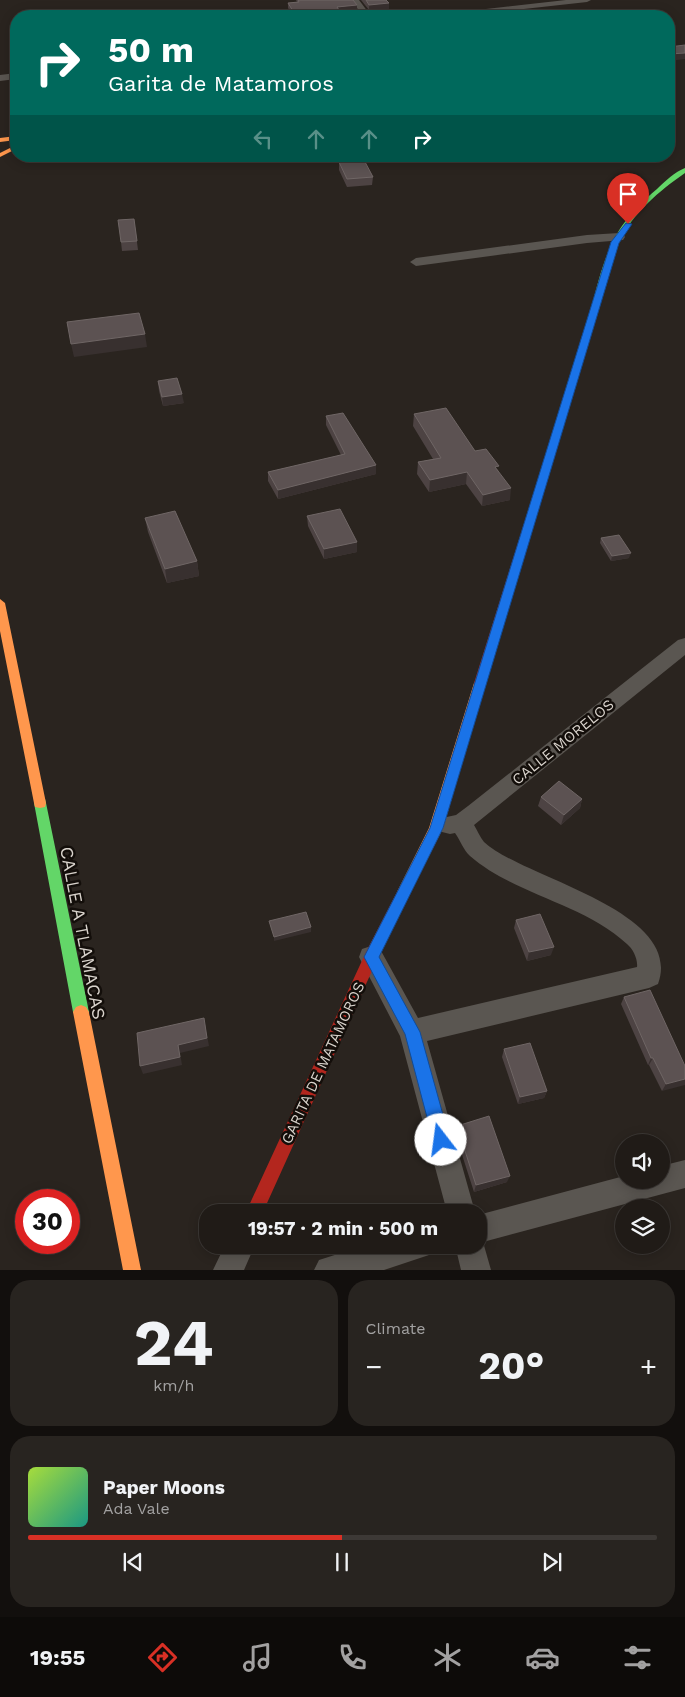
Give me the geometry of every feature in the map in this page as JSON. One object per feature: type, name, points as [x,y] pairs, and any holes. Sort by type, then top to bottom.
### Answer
[{"type":"street","points":[[518,0],[525,6]]},
{"type":"street","points":[[492,10],[587,0]]},
{"type":"street","name":"GARITA DE MATAMOROS","points":[[258,1204],[371,957],[436,828],[615,242],[637,212],[661,186],[685,170]]},
{"type":"street","points":[[416,262],[588,239],[619,237]]},
{"type":"street","name":"CALLE A TLAMACAS","points":[[0,603],[132,1270]]},
{"type":"street","name":"CALLE MORELOS","points":[[436,828],[461,823],[685,645]]},
{"type":"street","points":[[412,1032],[649,976],[650,959],[637,938],[613,919],[501,865],[476,848],[461,823]]},
{"type":"street","points":[[371,957],[412,1032],[459,1204]]},
{"type":"street","points":[[487,1227],[685,1174]]},
{"type":"street","points":[[228,1270],[236,1254]]},
{"type":"street","points":[[329,1270],[387,1254]]},
{"type":"street","points":[[472,1254],[476,1270]]},
{"type":"building","points":[[298,0],[353,0],[357,5],[337,7],[339,10],[292,10],[288,3],[299,2]]},
{"type":"building","points":[[366,0],[386,0],[389,3],[369,5]]},
{"type":"building","points":[[685,45],[685,53],[675,54],[675,46]]},
{"type":"building","points":[[339,162],[365,162],[373,177],[347,179]]},
{"type":"building","points":[[134,219],[137,241],[121,242],[118,220]]},
{"type":"building","points":[[139,313],[145,334],[71,344],[67,322]]},
{"type":"building","points":[[177,378],[182,394],[162,397],[158,381]]},
{"type":"building","points":[[446,408],[475,451],[486,449],[499,466],[495,467],[511,488],[483,495],[467,472],[430,480],[418,462],[441,458],[414,414]]},
{"type":"building","points":[[343,413],[376,465],[278,490],[268,472],[345,454],[326,416]]},
{"type":"building","points":[[340,509],[357,542],[324,549],[307,516]]},
{"type":"building","points":[[175,511],[197,561],[165,569],[145,518]]},
{"type":"building","points":[[619,535],[631,553],[612,556],[601,538]]},
{"type":"building","points":[[559,781],[582,799],[564,815],[541,797]]},
{"type":"building","points":[[306,912],[311,927],[274,937],[269,921]]},
{"type":"building","points":[[540,914],[554,947],[529,952],[516,920]]},
{"type":"building","points":[[650,990],[685,1066],[685,1079],[666,1084],[653,1058],[651,1058],[624,997]]},
{"type":"building","points":[[204,1018],[207,1038],[178,1045],[180,1057],[140,1066],[137,1033]]},
{"type":"building","points":[[530,1043],[547,1091],[520,1097],[504,1049]]},
{"type":"building","points":[[489,1116],[510,1176],[476,1185],[457,1126]]},
{"type":"traffic: fast","points":[[595,309],[609,257],[621,231],[646,202],[685,170]]},
{"type":"traffic: fast","points":[[40,803],[81,1012]]},
{"type":"traffic: slow","points":[[0,140],[10,139]]},
{"type":"traffic: slow","points":[[0,155],[10,150]]},
{"type":"traffic: slow","points":[[0,603],[40,803]]},
{"type":"traffic: slow","points":[[404,892],[436,828],[480,683]]},
{"type":"traffic: slow","points":[[81,1012],[132,1270]]},
{"type":"traffic: jam","points":[[480,683],[595,309]]},
{"type":"traffic: jam","points":[[258,1204],[371,957],[404,892]]},
{"type":"route","points":[[441,1140],[412,1032],[371,957],[436,828],[615,242],[628,224]]}]
